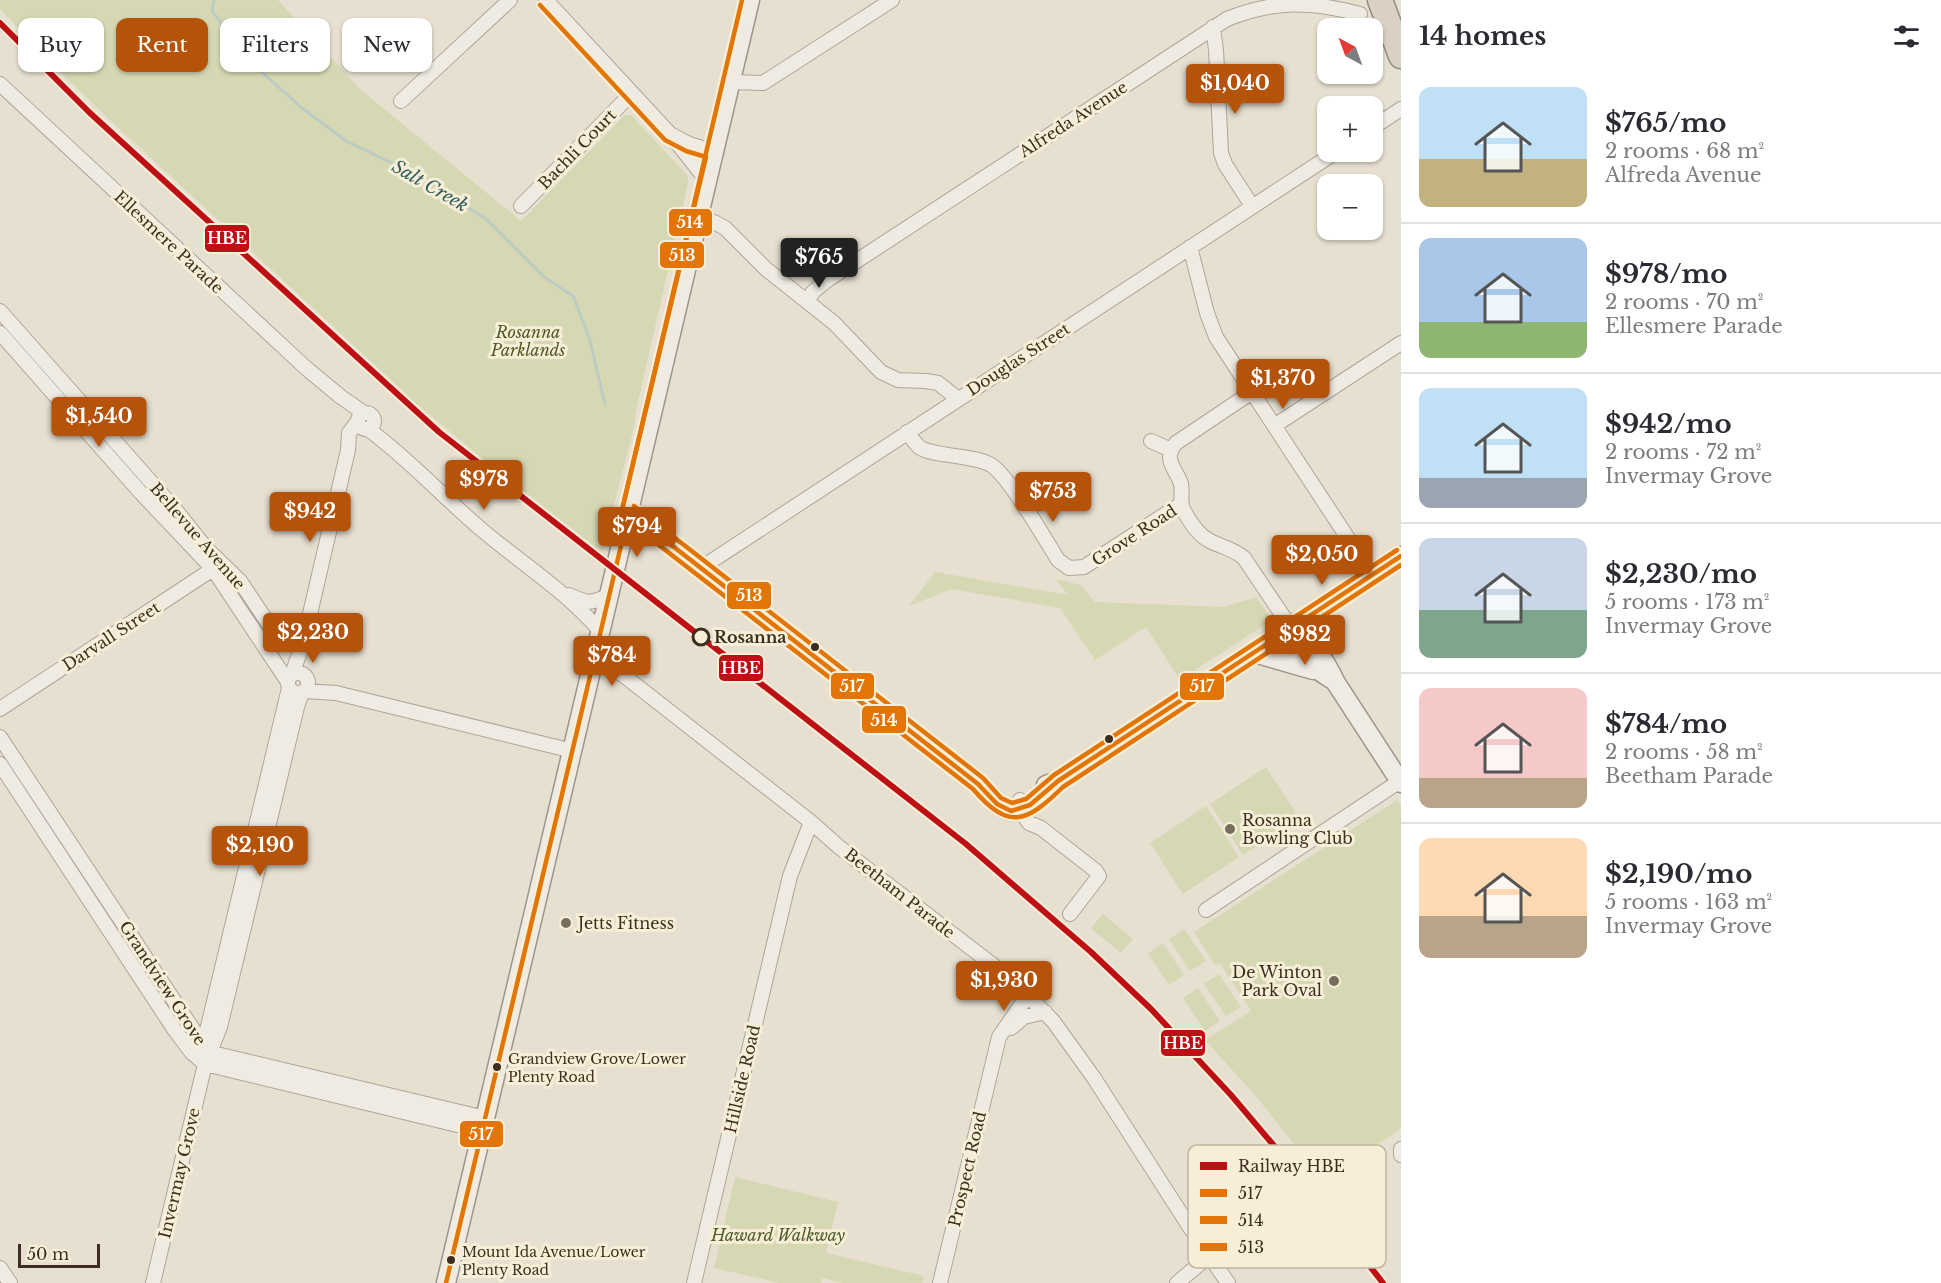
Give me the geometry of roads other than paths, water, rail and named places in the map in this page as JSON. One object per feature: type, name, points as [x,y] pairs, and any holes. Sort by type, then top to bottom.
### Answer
[{"type":"highway","points":[[1380,0],[1396,30],[1401,56]]},
{"type":"main road","points":[[446,1283],[750,0]]},
{"type":"main road","points":[[629,512],[978,784],[1018,805],[1041,787],[1058,781],[1401,556]]},
{"type":"main road","name":"Grove Road","points":[[1336,683],[1306,662],[1294,646],[1290,636],[1291,628],[1305,636],[1328,667],[1400,782]]},
{"type":"main road","points":[[1254,652],[1320,672]]},
{"type":"street","points":[[401,101],[510,0]]},
{"type":"street","points":[[546,0],[670,134],[708,182]]},
{"type":"street","points":[[733,74],[757,84],[771,79],[892,0]]},
{"type":"street","name":"Alfreda Avenue","points":[[808,300],[813,292],[826,281],[1213,27],[1239,13],[1280,3],[1324,5],[1360,14]]},
{"type":"street","points":[[1213,27],[1221,153],[1225,164],[1252,206]]},
{"type":"street","name":"Ellesmere Parade","points":[[0,84],[476,525],[558,590],[601,632]]},
{"type":"street","name":"Bachli Court","points":[[521,206],[632,93]]},
{"type":"street","points":[[1383,121],[1401,109]]},
{"type":"street","points":[[670,134],[689,144],[715,152]]},
{"type":"street","name":"Douglas Street","points":[[701,568],[1320,162]]},
{"type":"street","points":[[699,219],[714,222],[725,228],[766,269],[808,300],[847,334],[881,372],[898,380],[942,385],[953,402]]},
{"type":"street","points":[[1190,247],[1212,329],[1372,575]]},
{"type":"street","name":"Bellevue Avenue","points":[[0,311],[217,566],[298,683],[573,751]]},
{"type":"street","name":"Bellevue Avenue","points":[[0,333],[141,493],[217,566],[240,581],[278,638],[284,642],[303,644]]},
{"type":"street","points":[[1274,426],[1401,343]]},
{"type":"street","points":[[1181,504],[1181,483],[1170,464],[1171,450],[1180,440],[1252,392]]},
{"type":"street","name":"Invermay Grove","points":[[153,1283],[207,1054],[205,1039],[298,683],[303,644],[348,450],[364,422]]},
{"type":"street","name":"Grove Road","points":[[911,430],[934,451],[977,459],[995,467],[1007,481],[1059,560],[1069,568],[1084,567],[1181,504],[1202,536],[1235,551],[1244,558],[1291,628]]},
{"type":"street","points":[[1151,441],[1171,450]]},
{"type":"street","name":"Darvall Street","points":[[0,709],[217,566]]},
{"type":"street","name":"Ellesmere Parade","points":[[558,590],[586,603],[609,595]]},
{"type":"street","name":"Beetham Parade","points":[[594,661],[623,675],[806,818],[839,847],[997,968],[1028,995],[1045,1012],[1076,1051],[1188,1223]]},
{"type":"street","name":"Grandview Grove","points":[[0,737],[207,1054]]},
{"type":"street","name":"Grandview Grove","points":[[0,764],[192,1053],[207,1054],[483,1124]]},
{"type":"street","points":[[1206,910],[1400,782]]},
{"type":"street","points":[[1018,805],[1041,828],[1096,870],[1099,876],[1070,914]]},
{"type":"street","name":"Hillside Road","points":[[694,1283],[790,876],[806,818]]},
{"type":"street","name":"Prospect Road","points":[[940,1283],[999,1037],[1028,995]]},
{"type":"street","name":"Prospect Road","points":[[994,1055],[1007,1032],[1015,1024],[1027,1016],[1045,1012]]},
{"type":"street","points":[[0,1268],[10,1283]]},
{"type":"street","points":[[1178,1283],[1202,1268]]},
{"type":"street","name":"Beetham Parade","points":[[1218,1268],[1228,1283]]},
{"type":"waterway","name":"Salt Creek","points":[[214,0],[212,11],[255,66],[302,108],[346,141],[425,179],[486,219],[544,277],[573,296],[589,337],[605,404]]},
{"type":"rail line","name":"HBE","points":[[0,23],[90,113],[439,432],[966,844],[1091,952],[1151,1009],[1231,1095],[1273,1145]]},
{"type":"rail line","name":"HBE","points":[[1371,1268],[1383,1283]]},
{"type":"place","name":"Rosanna","points":[[701,637]]},
{"type":"place","name":"Rosanna Bowling Club","points":[[1230,829]]},
{"type":"place","name":"Jetts Fitness","points":[[566,923]]},
{"type":"place","name":"De Winton Park Oval","points":[[1334,981]]},
{"type":"place","name":"Grandview Grove/Lower Plenty Road","points":[[497,1067]]},
{"type":"place","name":"Mount Ida Avenue/Lower Plenty Road","points":[[451,1260]]},
{"type":"park label","name":"Rosanna Parklands","points":[[528,341]]},
{"type":"park label","name":"Haward Walkway","points":[[778,1235]]}]
